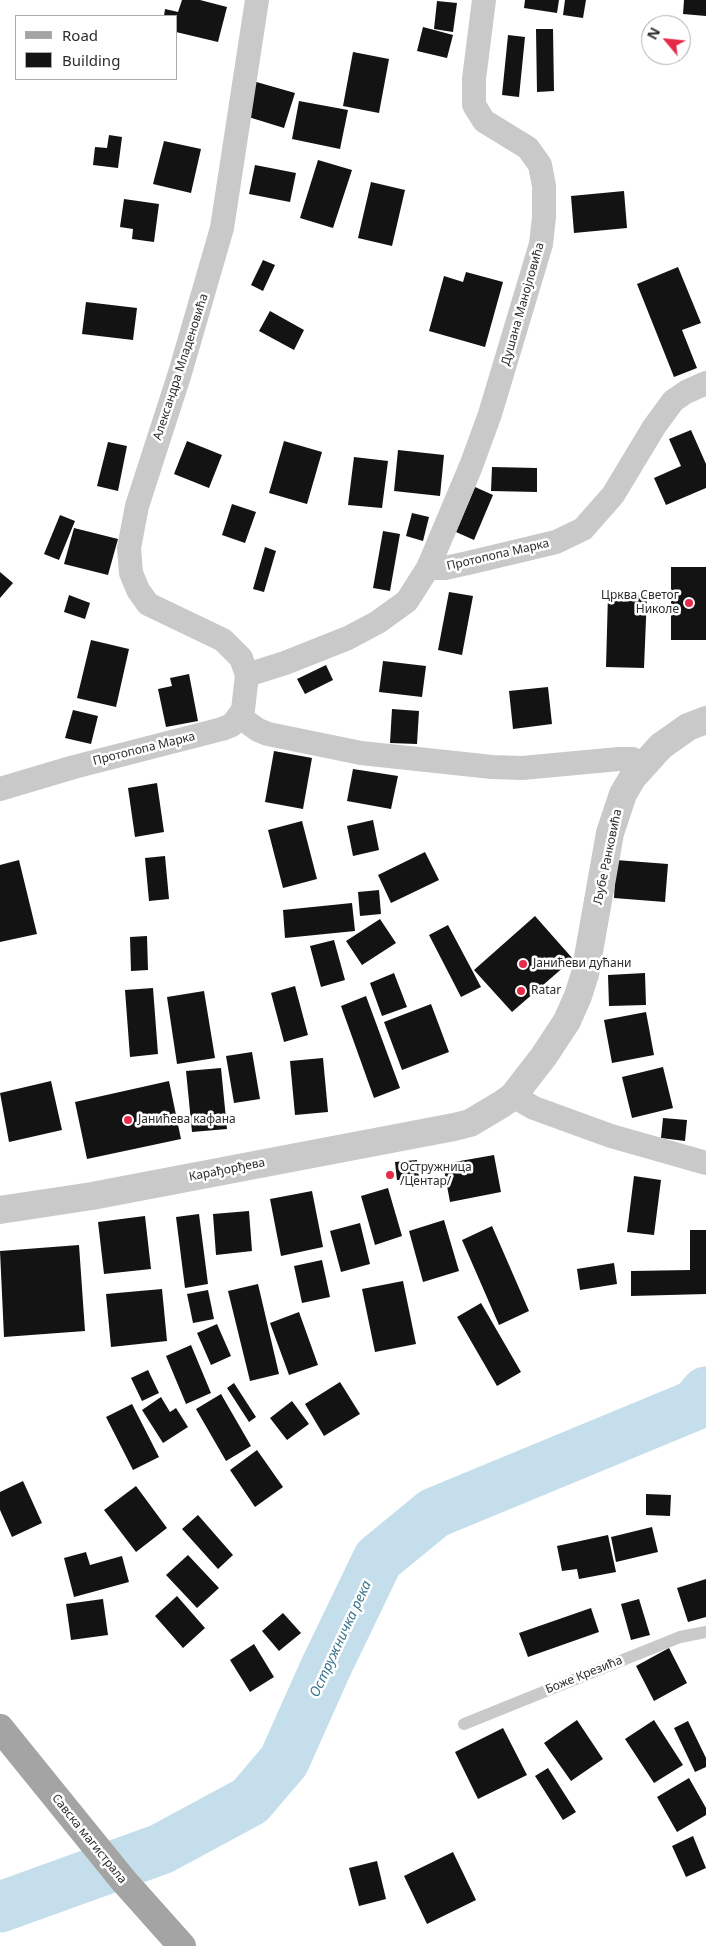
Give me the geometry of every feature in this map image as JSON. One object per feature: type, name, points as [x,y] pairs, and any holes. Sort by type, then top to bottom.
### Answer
[{"type":"main road","name":"Савска магистрала","points":[[0,1728],[123,1880],[182,1946]]},
{"type":"street","name":"Александра Младеновића","points":[[247,675],[241,658],[223,640],[148,604],[138,590],[131,573],[129,548],[137,506],[180,373],[222,228],[257,0]]},
{"type":"street","name":"Душана Манојловића","points":[[428,568],[471,466],[492,405],[538,253],[544,217],[543,174],[540,165],[524,145],[484,121],[474,105],[474,79],[484,0]]},
{"type":"street","name":"Протопопа Марка","points":[[247,675],[318,650],[378,622],[407,601],[428,568],[445,568],[468,564],[556,542],[583,530],[613,495],[654,427],[673,401],[686,392],[706,383]]},
{"type":"street","points":[[247,675],[243,710],[240,717],[258,730],[268,734],[361,753],[492,766],[522,768],[619,759],[633,760],[642,766]]},
{"type":"street","name":"Протопопа Марка","points":[[0,789],[74,767],[222,729],[232,725],[240,717]]},
{"type":"street","name":"Љубе Ранковића","points":[[513,1096],[544,1056],[567,1021],[585,974],[616,810],[623,794],[642,766],[661,746],[688,728],[706,720]]},
{"type":"street","points":[[513,1096],[534,1108],[611,1136],[704,1163]]},
{"type":"street","name":"Карађорђева","points":[[0,1210],[92,1196],[454,1127],[486,1115],[513,1096]]},
{"type":"lane","name":"Боже Крезића","points":[[464,1724],[680,1637],[706,1632]]},
{"type":"building","points":[[182,0],[200,0],[227,7],[218,42],[178,32],[178,15],[164,15],[165,9],[178,12]]},
{"type":"building","points":[[525,0],[559,0],[557,13],[524,8]]},
{"type":"building","points":[[565,0],[586,0],[583,18],[563,15]]},
{"type":"building","points":[[684,0],[706,0],[706,16],[683,14]]},
{"type":"building","points":[[437,1],[457,3],[453,32],[434,29]]},
{"type":"building","points":[[423,27],[453,35],[447,58],[417,51]]},
{"type":"building","points":[[536,29],[553,29],[554,91],[537,92]]},
{"type":"building","points":[[508,35],[525,37],[519,97],[502,95]]},
{"type":"building","points":[[353,52],[389,59],[379,113],[343,106]]},
{"type":"building","points":[[253,81],[295,93],[284,128],[242,115]]},
{"type":"building","points":[[299,101],[348,110],[340,149],[292,139]]},
{"type":"building","points":[[109,135],[122,137],[118,168],[93,165],[95,147],[107,148]]},
{"type":"building","points":[[164,141],[201,149],[191,193],[153,184]]},
{"type":"building","points":[[318,160],[352,170],[333,228],[300,218]]},
{"type":"building","points":[[255,165],[296,173],[290,202],[249,194]]},
{"type":"building","points":[[371,182],[405,190],[392,246],[358,238]]},
{"type":"building","points":[[624,191],[627,228],[574,233],[571,196]]},
{"type":"building","points":[[124,199],[159,204],[154,242],[132,239],[133,229],[120,227]]},
{"type":"building","points":[[263,260],[275,265],[263,291],[251,285]]},
{"type":"building","points":[[678,267],[701,323],[682,330],[697,368],[674,377],[637,284]]},
{"type":"building","points":[[466,272],[503,282],[485,347],[429,331],[444,276],[463,282]]},
{"type":"building","points":[[86,302],[137,308],[133,340],[82,334]]},
{"type":"building","points":[[270,311],[304,330],[294,350],[259,331]]},
{"type":"building","points":[[691,430],[706,464],[706,488],[666,505],[654,478],[681,466],[669,439]]},
{"type":"building","points":[[187,441],[222,455],[209,488],[174,474]]},
{"type":"building","points":[[284,441],[322,452],[307,504],[269,493]]},
{"type":"building","points":[[108,442],[127,446],[118,491],[97,486]]},
{"type":"building","points":[[398,450],[444,455],[440,496],[394,491]]},
{"type":"building","points":[[354,457],[388,461],[382,508],[348,505]]},
{"type":"building","points":[[492,467],[537,468],[537,492],[491,491]]},
{"type":"building","points":[[475,487],[493,495],[474,540],[456,532]]},
{"type":"building","points":[[232,504],[256,512],[245,543],[222,535]]},
{"type":"building","points":[[412,513],[429,517],[423,541],[406,536]]},
{"type":"building","points":[[60,515],[75,521],[59,560],[44,554]]},
{"type":"building","points":[[74,528],[118,539],[108,575],[64,564]]},
{"type":"building","points":[[383,531],[400,534],[390,591],[373,588]]},
{"type":"building","points":[[265,547],[276,551],[264,592],[253,589]]},
{"type":"building","name":"Црква Светог Николе","points":[[671,567],[706,567],[706,640],[671,640]]},
{"type":"building","points":[[0,572],[13,583],[0,598]]},
{"type":"building","points":[[449,592],[473,596],[462,655],[438,650]]},
{"type":"building","points":[[608,594],[647,595],[644,668],[606,667]]},
{"type":"building","points":[[69,595],[90,603],[85,619],[64,612]]},
{"type":"building","points":[[91,640],[129,649],[116,707],[77,698]]},
{"type":"building","points":[[383,661],[426,666],[422,697],[379,692]]},
{"type":"building","points":[[326,665],[333,680],[305,694],[297,679]]},
{"type":"building","points":[[189,674],[198,721],[166,727],[158,689],[172,686],[170,678]]},
{"type":"building","points":[[548,687],[552,724],[513,729],[509,691]]},
{"type":"building","points":[[392,709],[419,711],[417,744],[390,743]]},
{"type":"building","points":[[73,710],[98,716],[91,744],[65,738]]},
{"type":"building","points":[[274,751],[312,758],[303,809],[265,802]]},
{"type":"building","points":[[353,769],[398,776],[391,809],[347,801]]},
{"type":"building","points":[[157,783],[164,832],[135,837],[128,788]]},
{"type":"building","points":[[373,820],[379,850],[353,856],[347,826]]},
{"type":"building","points":[[302,821],[317,879],[283,888],[268,830]]},
{"type":"building","points":[[425,852],[439,880],[391,903],[378,875]]},
{"type":"building","points":[[165,856],[169,899],[149,901],[145,858]]},
{"type":"building","points":[[19,860],[37,934],[0,942],[0,865]]},
{"type":"building","points":[[616,860],[668,864],[665,902],[614,898]]},
{"type":"building","points":[[379,890],[381,914],[360,916],[358,892]]},
{"type":"building","points":[[352,903],[355,931],[285,938],[283,910]]},
{"type":"building","name":"Јанићеви дућани","points":[[535,916],[573,959],[512,1012],[474,970]]},
{"type":"building","points":[[380,919],[396,943],[362,965],[346,941]]},
{"type":"building","points":[[448,925],[481,987],[461,997],[429,935]]},
{"type":"building","points":[[147,936],[148,970],[131,971],[130,937]]},
{"type":"building","points":[[334,940],[345,980],[321,987],[310,946]]},
{"type":"building","points":[[394,973],[407,1007],[382,1016],[370,983]]},
{"type":"building","points":[[645,973],[646,1005],[609,1006],[608,975]]},
{"type":"building","points":[[295,986],[308,1035],[284,1042],[271,993]]},
{"type":"building","points":[[153,988],[158,1054],[130,1057],[125,990]]},
{"type":"building","points":[[204,991],[215,1058],[177,1064],[167,997]]},
{"type":"building","points":[[366,996],[400,1088],[374,1098],[341,1006]]},
{"type":"building","points":[[431,1004],[449,1052],[402,1070],[384,1022]]},
{"type":"building","points":[[646,1012],[654,1055],[612,1063],[604,1020]]},
{"type":"building","points":[[252,1052],[260,1099],[234,1103],[226,1056]]},
{"type":"building","points":[[323,1058],[328,1112],[295,1115],[290,1061]]},
{"type":"building","points":[[663,1067],[673,1108],[632,1118],[622,1077]]},
{"type":"building","points":[[221,1068],[227,1129],[192,1132],[186,1071]]},
{"type":"building","points":[[51,1081],[62,1130],[9,1142],[0,1093]]},
{"type":"building","name":"Јанићева кафана","points":[[169,1081],[181,1139],[87,1159],[75,1102]]},
{"type":"building","points":[[663,1118],[687,1120],[685,1141],[661,1138]]},
{"type":"building","points":[[494,1155],[501,1192],[450,1202],[443,1164]]},
{"type":"building","points":[[417,1160],[419,1179],[397,1180],[395,1162]]},
{"type":"building","points":[[634,1176],[661,1180],[654,1235],[627,1232]]},
{"type":"building","points":[[388,1188],[402,1236],[375,1245],[361,1196]]},
{"type":"building","points":[[312,1191],[323,1247],[281,1256],[270,1199]]},
{"type":"building","points":[[249,1211],[252,1251],[216,1255],[213,1214]]},
{"type":"building","points":[[199,1214],[208,1284],[185,1288],[176,1217]]},
{"type":"building","points":[[145,1216],[151,1269],[104,1274],[98,1222]]},
{"type":"building","points":[[444,1220],[459,1271],[423,1282],[409,1231]]},
{"type":"building","points":[[360,1223],[370,1264],[341,1272],[330,1231]]},
{"type":"building","points":[[492,1226],[529,1311],[499,1325],[462,1240]]},
{"type":"building","points":[[690,1230],[706,1230],[706,1294],[631,1296],[631,1271],[690,1270]]},
{"type":"building","points":[[79,1245],[85,1331],[4,1337],[0,1251]]},
{"type":"building","points":[[322,1260],[330,1297],[302,1303],[294,1266]]},
{"type":"building","points":[[614,1263],[617,1284],[580,1290],[577,1269]]},
{"type":"building","points":[[403,1281],[416,1344],[375,1352],[362,1289]]},
{"type":"building","points":[[258,1284],[279,1374],[250,1381],[228,1291]]},
{"type":"building","points":[[162,1289],[167,1341],[111,1347],[106,1294]]},
{"type":"building","points":[[208,1290],[214,1319],[193,1323],[187,1294]]},
{"type":"building","points":[[481,1303],[521,1372],[497,1386],[457,1317]]},
{"type":"building","points":[[299,1312],[318,1365],[289,1375],[270,1323]]},
{"type":"building","points":[[217,1324],[231,1356],[211,1365],[197,1333]]},
{"type":"building","points":[[191,1345],[211,1393],[186,1404],[166,1356]]},
{"type":"building","points":[[148,1370],[159,1393],[142,1401],[131,1378]]},
{"type":"building","points":[[340,1382],[360,1414],[324,1436],[305,1404]]},
{"type":"building","points":[[234,1383],[256,1417],[249,1422],[227,1388]]},
{"type":"building","points":[[221,1394],[251,1446],[226,1461],[196,1409]]},
{"type":"building","points":[[161,1397],[170,1412],[176,1408],[188,1427],[163,1443],[142,1410]]},
{"type":"building","points":[[292,1401],[309,1424],[287,1440],[270,1418]]},
{"type":"building","points":[[132,1404],[159,1457],[133,1470],[106,1417]]},
{"type":"building","points":[[257,1450],[283,1487],[255,1507],[230,1470]]},
{"type":"building","points":[[23,1481],[42,1523],[12,1537],[0,1510],[0,1492]]},
{"type":"building","points":[[136,1486],[167,1528],[136,1552],[104,1510]]},
{"type":"building","points":[[646,1494],[671,1495],[670,1516],[646,1515]]},
{"type":"building","points":[[198,1515],[233,1555],[218,1569],[182,1529]]},
{"type":"building","points":[[652,1527],[658,1552],[616,1562],[611,1537]]},
{"type":"building","points":[[608,1535],[616,1572],[579,1579],[577,1569],[562,1571],[557,1546]]},
{"type":"building","points":[[86,1552],[90,1565],[122,1556],[129,1582],[74,1597],[64,1558]]},
{"type":"building","points":[[188,1555],[219,1588],[197,1608],[166,1575]]},
{"type":"building","points":[[706,1579],[706,1617],[688,1622],[677,1588]]},
{"type":"building","points":[[177,1596],[205,1628],[183,1648],[155,1616]]},
{"type":"building","points":[[103,1599],[108,1635],[71,1640],[66,1604]]},
{"type":"building","points":[[639,1599],[650,1635],[631,1640],[621,1604]]},
{"type":"building","points":[[591,1608],[599,1632],[528,1657],[519,1633]]},
{"type":"building","points":[[283,1613],[301,1633],[279,1651],[262,1631]]},
{"type":"building","points":[[254,1644],[274,1677],[250,1692],[230,1660]]},
{"type":"building","points":[[669,1648],[687,1683],[654,1701],[636,1666]]},
{"type":"building","points":[[577,1720],[603,1759],[571,1781],[544,1743]]},
{"type":"building","points":[[654,1720],[683,1765],[654,1783],[625,1739]]},
{"type":"building","points":[[688,1721],[706,1758],[706,1767],[695,1772],[674,1728]]},
{"type":"building","points":[[503,1728],[527,1775],[478,1799],[455,1752]]},
{"type":"building","points":[[548,1768],[576,1812],[563,1820],[535,1776]]},
{"type":"building","points":[[689,1778],[706,1808],[706,1815],[677,1832],[657,1797]]},
{"type":"building","points":[[693,1836],[706,1868],[686,1877],[672,1846]]},
{"type":"building","points":[[453,1852],[476,1900],[427,1924],[404,1876]]},
{"type":"building","points":[[377,1861],[386,1899],[359,1906],[349,1868]]},
{"type":"waterway","name":"Остружничка река","points":[[0,1907],[161,1849],[250,1801],[284,1761],[326,1667],[378,1559],[434,1513],[695,1405],[706,1392]]},
{"type":"place","name":"Црква Светог Николе","points":[[689,603]]},
{"type":"place","name":"Јанићеви дућани","points":[[523,964]]},
{"type":"place","name":"Ratar","points":[[521,991]]},
{"type":"place","name":"Јанићева кафана","points":[[128,1120]]},
{"type":"place","name":"Остружница /Центар/","points":[[390,1175]]}]
